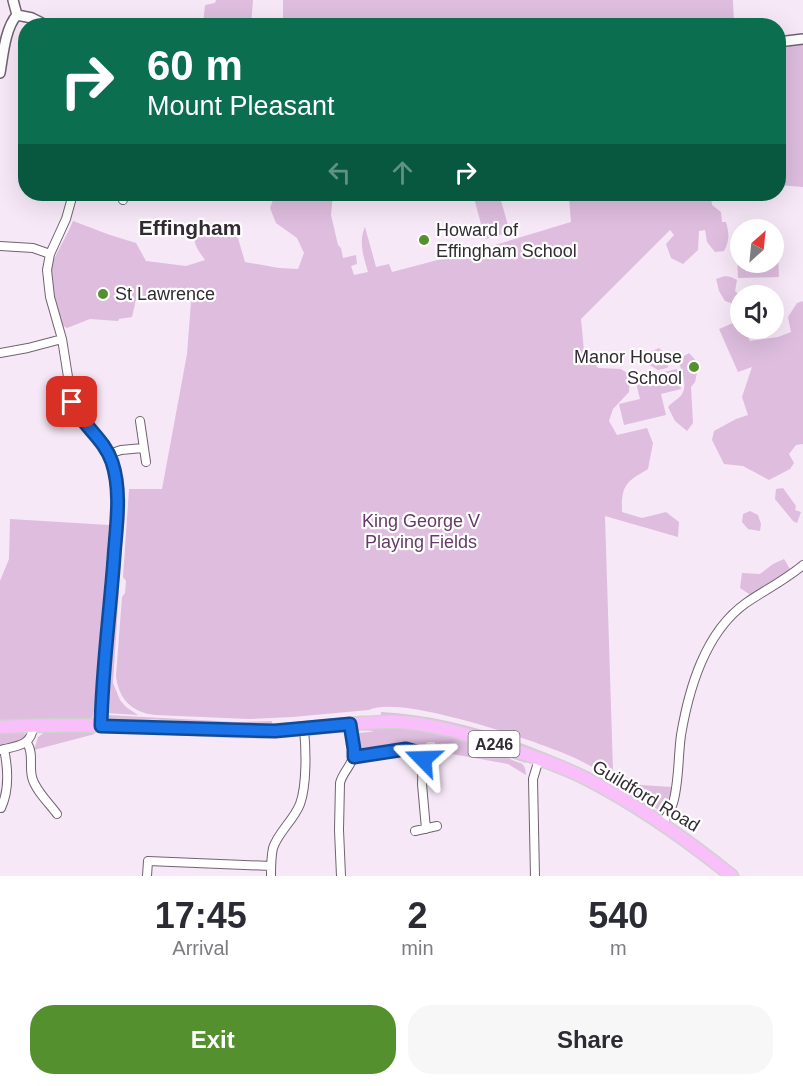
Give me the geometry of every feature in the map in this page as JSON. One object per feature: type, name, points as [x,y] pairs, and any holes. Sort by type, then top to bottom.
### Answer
[{"type":"main road","name":"Guildford Road","points":[[0,727],[101,726],[275,731],[350,724],[396,722],[421,724],[479,739],[539,759],[592,782],[663,824],[691,843],[731,876]]},
{"type":"street","points":[[13,0],[17,15]]},
{"type":"street","points":[[17,15],[32,18]]},
{"type":"street","points":[[0,74],[8,33],[17,15]]},
{"type":"street","points":[[786,41],[803,39]]},
{"type":"street","points":[[71,201],[66,219],[50,254],[47,270],[50,297],[62,339],[70,394],[75,408],[109,454],[116,480],[116,524],[101,726]]},
{"type":"street","points":[[0,246],[33,248],[50,254]]},
{"type":"street","points":[[0,353],[62,339]]},
{"type":"street","points":[[140,421],[146,462]]},
{"type":"street","points":[[109,454],[121,450],[143,448]]},
{"type":"street","points":[[663,824],[673,802],[684,717],[699,668],[710,646],[724,623],[745,604],[778,584],[803,565]]},
{"type":"street","points":[[340,876],[340,783],[354,757],[350,724]]},
{"type":"street","points":[[0,808],[6,797],[6,758],[2,750],[27,743],[31,738],[33,726]]},
{"type":"street","points":[[272,876],[274,846],[301,802],[304,784],[304,729]]},
{"type":"street","points":[[27,743],[31,753],[32,777],[57,814]]},
{"type":"street","points":[[354,757],[406,749],[423,754],[437,750]]},
{"type":"street","points":[[423,754],[422,784],[426,829]]},
{"type":"street","points":[[535,876],[534,779],[539,759]]},
{"type":"street","points":[[415,831],[437,826]]},
{"type":"street","points":[[147,876],[148,861],[271,866]]},
{"type":"green space","points":[[216,0],[253,0],[252,18],[204,18],[205,5],[215,3]]},
{"type":"green space","points":[[283,0],[733,0],[734,18],[283,18]]},
{"type":"green space","points":[[803,42],[803,187],[786,186],[786,44]]},
{"type":"green space","name":"King George V Playing Fields","points":[[272,201],[332,201],[331,215],[343,258],[356,255],[357,264],[351,266],[354,275],[368,272],[362,244],[365,227],[376,267],[389,264],[392,272],[571,222],[569,201],[712,201],[712,205],[721,212],[722,222],[726,222],[728,233],[724,251],[715,252],[707,242],[705,230],[699,231],[698,250],[683,264],[671,258],[666,244],[674,235],[670,230],[581,319],[584,351],[598,368],[621,369],[630,375],[629,392],[613,409],[609,421],[617,435],[647,428],[653,443],[648,469],[626,485],[622,512],[642,518],[666,512],[679,522],[678,537],[605,516],[613,770],[641,785],[672,787],[663,809],[658,810],[619,783],[577,759],[505,732],[440,714],[386,707],[249,719],[155,715],[139,711],[123,698],[116,676],[122,597],[125,593],[126,581],[123,577],[129,489],[162,489],[187,354],[191,302],[137,295],[132,317],[118,321],[90,319],[67,328],[61,325],[52,295],[50,271],[52,264],[73,221],[136,243],[146,261],[186,266],[205,260],[195,241],[204,222],[218,225],[238,238],[245,262],[298,269],[304,253],[297,238],[276,223],[270,208]]},
{"type":"green space","points":[[475,201],[501,201],[510,232],[485,239]]},
{"type":"green space","points":[[738,273],[779,273],[779,277],[738,278]]},
{"type":"green space","points":[[725,276],[737,280],[736,285],[730,285],[730,303],[725,301],[719,291],[716,279]]},
{"type":"green space","points":[[803,301],[803,444],[796,445],[789,454],[794,463],[790,469],[769,480],[743,466],[724,464],[712,440],[714,431],[748,415],[742,397],[752,367],[738,372],[719,329],[730,324],[730,339],[749,339],[750,341],[784,339],[784,335],[791,332],[788,317],[797,303]]},
{"type":"green space","points":[[659,348],[671,362],[667,368],[658,370],[648,364],[648,353]]},
{"type":"green space","points":[[689,353],[699,364],[695,382],[691,387],[693,423],[687,431],[675,421],[668,407],[681,396],[684,390],[678,360]]},
{"type":"green space","points":[[677,369],[681,389],[661,394],[666,415],[624,425],[619,404],[640,399],[635,379]]},
{"type":"green space","points":[[783,488],[796,506],[795,510],[801,512],[797,523],[775,499],[776,489]]},
{"type":"green space","points":[[121,496],[125,514],[119,581],[116,578]]},
{"type":"green space","points":[[750,511],[758,515],[761,524],[760,531],[748,529],[742,522],[743,514]]},
{"type":"green space","points":[[10,519],[109,525],[92,719],[0,720],[0,581],[9,559]]},
{"type":"green space","points":[[784,559],[790,569],[752,596],[740,588],[742,573],[760,574]]},
{"type":"green space","points":[[117,591],[119,591],[113,683],[120,700],[138,715],[106,713]]},
{"type":"green space","points":[[381,712],[445,720],[506,738],[589,772],[629,793],[656,811],[579,771],[384,717],[381,716]]},
{"type":"green space","points":[[108,715],[236,722],[272,721],[272,726],[215,725],[151,719],[113,721]]},
{"type":"green space","points":[[365,727],[403,728],[440,734],[523,758],[527,761],[526,763],[508,757],[523,764],[526,775],[508,764],[452,754],[444,755],[443,750],[434,742],[428,742],[423,746],[401,744],[364,752],[357,744],[358,733],[374,731],[361,730]]},
{"type":"green space","points":[[51,730],[92,731],[95,734],[34,750],[38,737]]},
{"type":"green space","points":[[18,731],[26,735],[25,738],[0,747],[0,733]]},
{"type":"place","name":"Howard of Effingham School","points":[[424,240]]},
{"type":"place","name":"St Lawrence","points":[[103,294]]},
{"type":"place","name":"Manor House School","points":[[694,367]]},
{"type":"district","name":"Effingham","points":[[190,228]]},
{"type":"route","points":[[72,402],[82,420],[105,446],[116,480],[116,524],[101,726],[275,731],[350,724],[354,757],[406,749],[423,754],[423,759]]}]
